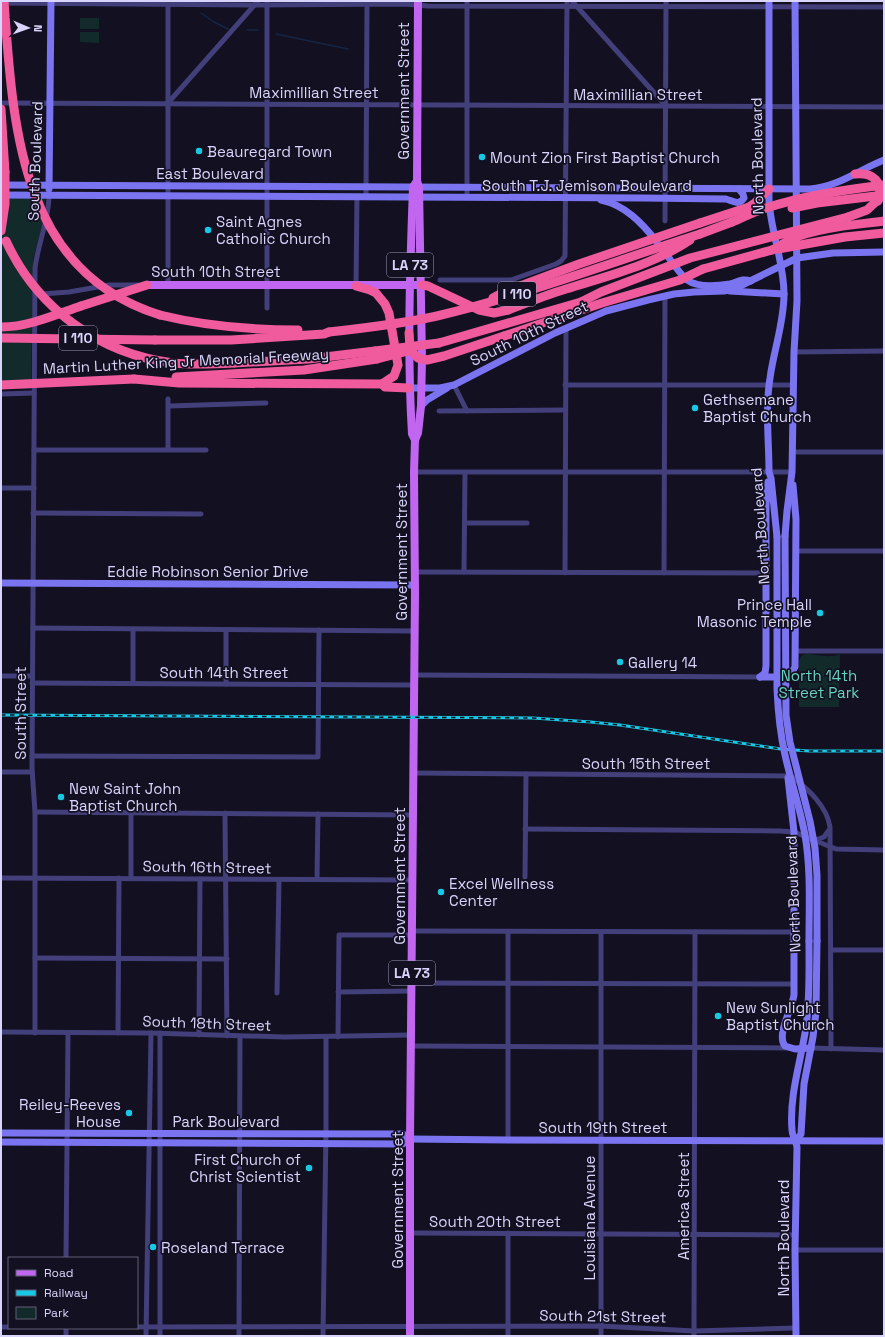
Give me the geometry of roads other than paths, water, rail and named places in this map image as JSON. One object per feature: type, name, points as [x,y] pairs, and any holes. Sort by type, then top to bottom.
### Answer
[{"type":"highway","points":[[4,1],[7,47],[16,123],[26,165],[36,197],[53,233],[65,251],[87,274],[104,288],[122,299],[160,315],[192,322],[234,328],[326,332]]},
{"type":"highway","points":[[1,109],[6,183],[4,214],[1,231]]},
{"type":"highway","points":[[581,302],[600,292],[690,258],[848,217],[867,210],[882,196],[874,178],[866,174],[855,174]]},
{"type":"highway","points":[[732,222],[762,209],[785,203],[836,192],[884,185]]},
{"type":"highway","points":[[477,306],[504,292],[553,274],[749,207],[769,189]]},
{"type":"highway","name":"Martin Luther King Jr Memorial Freeway","points":[[1,338],[231,340],[326,332],[401,322],[477,306],[530,291],[732,222],[817,203],[882,196]]},
{"type":"highway","points":[[772,250],[791,239],[822,230],[884,221]]},
{"type":"highway","points":[[1,226],[9,248],[21,269],[40,294],[63,317],[94,338],[124,352],[154,360],[180,364],[234,363],[376,355]]},
{"type":"highway","name":"Martin Luther King Jr Memorial Freeway","points":[[1,385],[134,379],[179,380],[304,370],[346,365],[376,355],[439,343],[581,302],[772,250],[845,237],[884,233]]},
{"type":"highway","points":[[422,285],[428,286],[479,310],[494,313],[508,310],[643,263],[676,250],[700,234]]},
{"type":"highway","points":[[408,333],[412,351],[416,356],[422,359],[430,360],[602,303],[680,280],[703,268]]},
{"type":"highway","points":[[1,327],[12,327],[28,324],[147,285]]},
{"type":"highway","points":[[356,286],[376,293],[385,304],[389,313],[398,365],[394,376],[382,384]]},
{"type":"highway","points":[[179,380],[382,384],[385,387],[409,388]]},
{"type":"main road","name":"Government Street","points":[[410,1332],[410,1139],[415,685],[414,472],[415,440],[418,433],[422,388],[422,285],[416,196],[418,3]]},
{"type":"main road","name":"Government Street","points":[[415,440],[412,434],[408,333],[409,285],[416,196]]},
{"type":"main road","name":"South 10th Street","points":[[147,285],[422,285]]},
{"type":"street","points":[[168,103],[258,1]]},
{"type":"street","points":[[572,1],[666,106]]},
{"type":"street","points":[[1,3],[51,2],[254,5],[267,3],[567,3],[577,6],[795,4],[884,7]]},
{"type":"street","name":"South Boulevard","points":[[34,393],[36,261],[48,217],[49,195],[51,2]]},
{"type":"street","points":[[168,3],[168,285]]},
{"type":"street","points":[[267,3],[267,308]]},
{"type":"street","points":[[366,196],[367,3]]},
{"type":"street","points":[[467,3],[467,197]]},
{"type":"street","points":[[440,280],[511,280],[556,264],[565,256],[567,3]]},
{"type":"street","points":[[665,221],[666,4]]},
{"type":"street","name":"North Boulevard","points":[[770,4],[769,189],[771,222],[781,266],[784,294],[781,327],[769,385],[768,420],[769,472],[771,478],[777,537],[778,716],[785,754],[799,806],[805,837],[808,869],[809,997],[807,1018],[792,1107],[792,1131],[796,1141],[796,1336]]},
{"type":"street","name":"North Boulevard","points":[[795,4],[797,301],[793,385],[792,472],[785,536],[786,715],[791,747],[807,805],[815,848],[817,875],[816,1012],[803,1098],[801,1134],[796,1141]]},
{"type":"street","name":"Maximillian Street","points":[[1,103],[884,107]]},
{"type":"street","name":"South T.J. Jemison Boulevard","points":[[416,185],[467,188],[565,189],[815,189],[836,184],[884,160]]},
{"type":"street","name":"East Boulevard","points":[[1,185],[268,187],[366,187],[416,185]]},
{"type":"street","name":"South T.J. Jemison Boulevard","points":[[416,196],[726,199],[738,203],[744,198],[739,189]]},
{"type":"street","name":"East Boulevard","points":[[1,195],[416,196]]},
{"type":"street","points":[[356,286],[357,196]]},
{"type":"street","points":[[588,198],[610,203],[621,208],[634,217],[649,231],[683,276],[690,281],[705,285],[726,284],[745,279],[751,282]]},
{"type":"street","name":"South 10th Street","points":[[409,388],[453,386],[566,328],[606,311],[665,296],[688,292],[724,291],[736,288],[751,282],[797,258],[833,253],[884,252]]},
{"type":"street","points":[[683,276],[688,292]]},
{"type":"street","name":"South 10th Street","points":[[35,294],[57,294],[109,285],[147,285]]},
{"type":"street","points":[[724,291],[784,294]]},
{"type":"street","points":[[664,573],[665,296]]},
{"type":"street","points":[[565,573],[566,328]]},
{"type":"street","points":[[794,352],[884,351]]},
{"type":"street","points":[[565,385],[793,385]]},
{"type":"street","points":[[421,406],[427,400],[453,386],[467,411]]},
{"type":"street","points":[[1,394],[34,393]]},
{"type":"street","name":"South Street","points":[[34,393],[32,772],[35,812],[35,1032]]},
{"type":"street","points":[[168,399],[168,449]]},
{"type":"street","points":[[169,406],[266,402]]},
{"type":"street","points":[[439,411],[565,410]]},
{"type":"street","points":[[34,450],[206,450]]},
{"type":"street","points":[[793,452],[884,452]]},
{"type":"street","points":[[414,472],[792,472],[796,519],[796,667],[790,674],[772,677],[415,675]]},
{"type":"street","points":[[760,677],[764,673],[766,666],[766,505],[769,472]]},
{"type":"street","points":[[464,572],[465,473]]},
{"type":"street","points":[[1,488],[34,488]]},
{"type":"street","points":[[33,513],[201,514]]},
{"type":"street","points":[[465,523],[526,523]]},
{"type":"street","points":[[796,551],[884,551]]},
{"type":"street","points":[[415,572],[766,573]]},
{"type":"street","name":"Eddie Robinson Senior Drive","points":[[1,583],[415,585]]},
{"type":"street","points":[[32,628],[415,631]]},
{"type":"street","points":[[133,629],[133,683]]},
{"type":"street","points":[[226,630],[226,684]]},
{"type":"street","points":[[32,756],[318,757],[319,630]]},
{"type":"street","points":[[796,651],[884,651]]},
{"type":"street","points":[[1,676],[32,676]]},
{"type":"street","name":"South 14th Street","points":[[32,683],[415,685]]},
{"type":"street","points":[[1,772],[32,772]]},
{"type":"street","name":"South 15th Street","points":[[414,773],[788,776]]},
{"type":"street","points":[[525,877],[526,774]]},
{"type":"street","points":[[788,776],[792,776],[821,805],[828,816],[830,827],[831,1049]]},
{"type":"street","name":"North Boulevard","points":[[788,776],[794,832],[794,984],[793,1000],[783,1030],[782,1039],[785,1046],[791,1048]]},
{"type":"street","points":[[35,812],[413,815]]},
{"type":"street","points":[[131,813],[131,878]]},
{"type":"street","points":[[225,813],[227,1036]]},
{"type":"street","points":[[317,879],[318,814]]},
{"type":"street","points":[[813,840],[824,837],[828,833],[830,827]]},
{"type":"street","points":[[525,829],[780,831],[794,832],[831,848],[843,850],[884,850]]},
{"type":"street","name":"South 16th Street","points":[[1,878],[413,880]]},
{"type":"street","points":[[118,1033],[120,958],[119,878]]},
{"type":"street","points":[[199,1035],[200,879]]},
{"type":"street","points":[[277,994],[279,880]]},
{"type":"street","points":[[338,1037],[339,935],[508,932],[794,932]]},
{"type":"street","points":[[508,932],[508,1140]]},
{"type":"street","name":"Louisiana Avenue","points":[[601,1336],[602,932]]},
{"type":"street","name":"America Street","points":[[694,1333],[695,932]]},
{"type":"street","points":[[831,950],[884,950]]},
{"type":"street","points":[[35,958],[227,959]]},
{"type":"street","points":[[412,983],[794,984]]},
{"type":"street","points":[[338,992],[412,992]]},
{"type":"street","name":"South 18th Street","points":[[1,1032],[151,1033],[240,1037],[412,1035]]},
{"type":"street","points":[[66,1257],[68,1033]]},
{"type":"street","points":[[146,1336],[151,1033]]},
{"type":"street","points":[[160,1034],[160,1336]]},
{"type":"street","points":[[240,1037],[240,1336]]},
{"type":"street","points":[[323,1336],[326,1037]]},
{"type":"street","points":[[412,1046],[811,1048],[884,1050]]},
{"type":"street","name":"Park Boulevard","points":[[1,1133],[403,1134],[410,1139]]},
{"type":"street","points":[[1,1142],[403,1144],[410,1139]]},
{"type":"street","name":"South 19th Street","points":[[410,1139],[884,1141]]},
{"type":"street","name":"South 20th Street","points":[[411,1233],[795,1235]]},
{"type":"street","points":[[508,1233],[508,1336]]},
{"type":"street","points":[[795,1250],[884,1250]]},
{"type":"street","name":"South 21st Street","points":[[138,1327],[323,1327],[410,1332],[422,1326],[602,1326],[694,1333],[795,1328]]},
{"type":"waterway","points":[[201,13],[228,29]]},
{"type":"waterway","points":[[247,30],[258,30]]},
{"type":"waterway","points":[[276,34],[348,49]]},
{"type":"railway","points":[[1,715],[533,718],[620,725],[781,749],[809,751],[884,751]]},
{"type":"place","name":"Beauregard Town","points":[[199,151]]},
{"type":"place","name":"Mount Zion First Baptist Church","points":[[482,157]]},
{"type":"place","name":"Saint Agnes Catholic Church","points":[[208,230]]},
{"type":"place","name":"Gethsemane Baptist Church","points":[[695,408]]},
{"type":"place","name":"Prince Hall Masonic Temple","points":[[820,613]]},
{"type":"place","name":"Gallery 14","points":[[620,662]]},
{"type":"place","name":"New Saint John Baptist Church","points":[[61,797]]},
{"type":"place","name":"Excel Wellness Center","points":[[441,892]]},
{"type":"place","name":"New Sunlight Baptist Church","points":[[718,1016]]},
{"type":"place","name":"Reiley-Reeves House","points":[[129,1113]]},
{"type":"place","name":"First Church of Christ Scientist","points":[[309,1168]]},
{"type":"place","name":"Roseland Terrace","points":[[153,1247]]},
{"type":"park label","name":"North 14th Street Park","points":[[819,684]]}]
